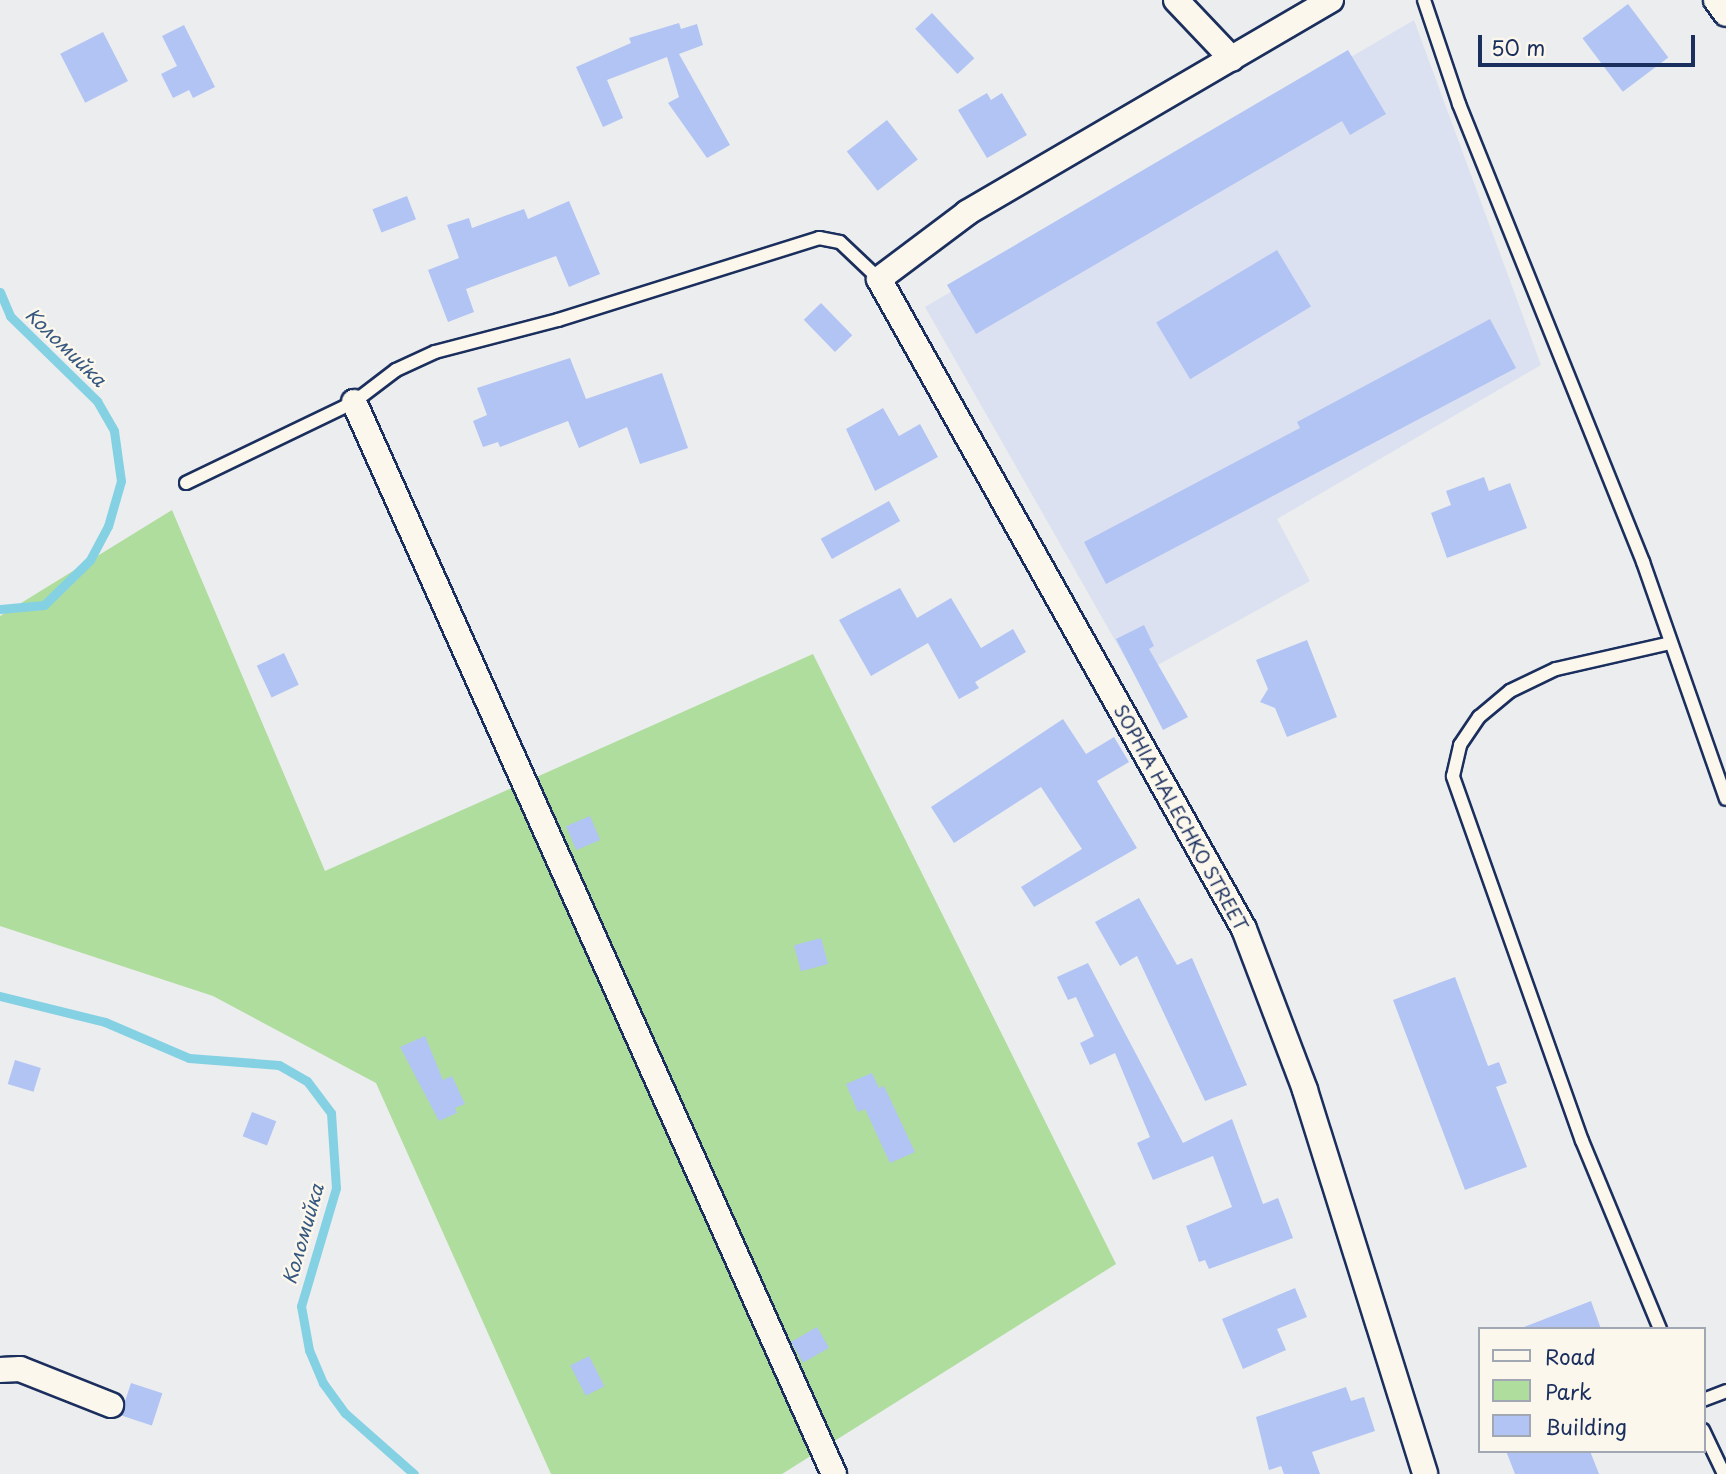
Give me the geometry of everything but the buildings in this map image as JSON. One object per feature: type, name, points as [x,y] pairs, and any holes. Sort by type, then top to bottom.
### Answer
[{"type":"street","points":[[1176,0],[1232,59]]},
{"type":"street","points":[[879,279],[967,213],[1331,0]]},
{"type":"street","points":[[1716,0],[1726,14]]},
{"type":"street","name":"SOPHIA HALECHKO STREET","points":[[879,279],[1244,929],[1305,1090],[1425,1474]]},
{"type":"street","points":[[354,402],[834,1474]]},
{"type":"street","points":[[0,1370],[20,1369],[111,1405]]},
{"type":"lane","points":[[1424,0],[1459,104],[1511,223],[1726,799]]},
{"type":"lane","points":[[186,483],[354,402],[396,370],[435,352],[558,320],[819,237],[840,242],[879,279]]},
{"type":"lane","points":[[1659,1327],[1582,1141],[1453,776],[1460,745],[1479,716],[1510,691],[1556,669],[1670,643]]},
{"type":"lane","points":[[1705,1398],[1726,1391]]},
{"type":"lane","points":[[1705,1434],[1724,1474]]},
{"type":"shaded area","points":[[1414,20],[1541,365],[1277,519],[1310,581],[1136,677],[925,307]]},
{"type":"green space","points":[[172,510],[325,871],[813,654],[1116,1264],[782,1474],[551,1474],[376,1083],[213,996],[0,926],[0,616]]},
{"type":"waterway","name":"Коломийка","points":[[0,292],[10,316],[97,401],[114,431],[121,481],[108,526],[90,560],[44,605],[0,609]]},
{"type":"waterway","name":"Коломийка","points":[[0,996],[105,1022],[189,1058],[279,1065],[307,1081],[331,1113],[336,1188],[301,1306],[309,1350],[323,1383],[345,1413],[414,1474]]}]
